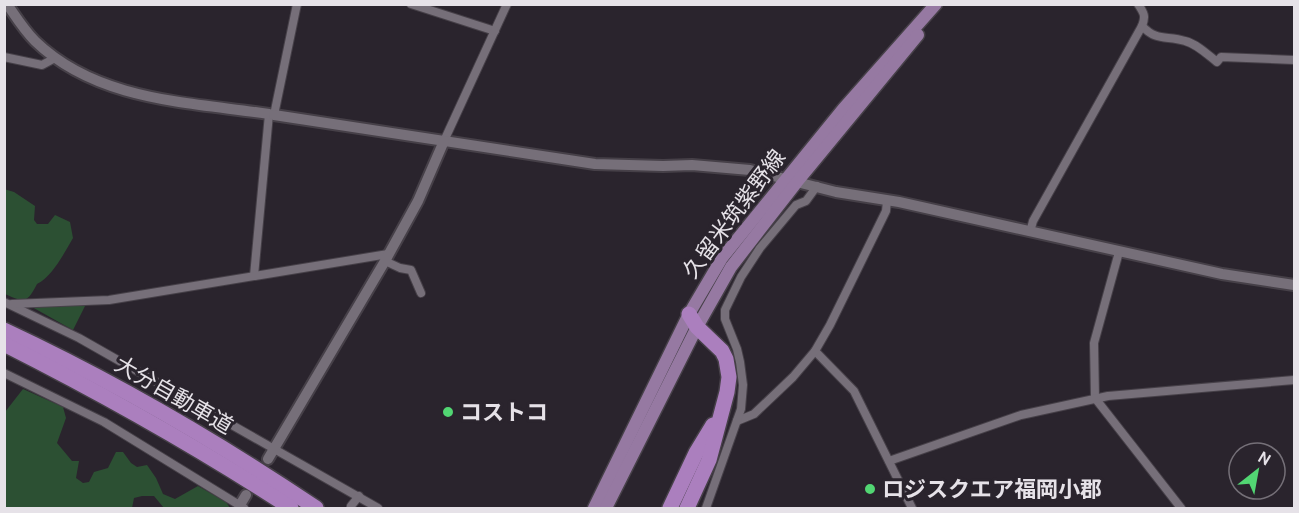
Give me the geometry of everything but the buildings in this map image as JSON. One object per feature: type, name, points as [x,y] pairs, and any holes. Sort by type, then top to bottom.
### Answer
[{"type":"highway","points":[[687,508],[709,460],[728,384],[726,359],[716,344],[693,321]]},
{"type":"highway","name":"大分自動車道","points":[[4,330],[96,376],[316,508]]},
{"type":"highway","name":"大分自動車道","points":[[4,344],[90,388],[174,436],[291,508]]},
{"type":"highway","points":[[670,508],[696,453],[719,415]]},
{"type":"highway","points":[[266,476],[326,508]]},
{"type":"main road","name":"久留米筑紫野線","points":[[606,508],[722,258],[843,109],[937,4]]},
{"type":"main road","name":"久留米筑紫野線","points":[[594,508],[693,321],[731,267],[797,182],[885,78],[937,4]]},
{"type":"street","points":[[7,4],[26,32],[55,58],[89,78],[118,90],[539,157],[595,164],[716,166],[750,170],[857,196],[1222,274],[1294,285]]},
{"type":"street","points":[[254,276],[272,114],[297,4]]},
{"type":"street","points":[[411,4],[495,31]]},
{"type":"street","points":[[270,454],[418,201],[507,4]]},
{"type":"street","points":[[1030,232],[1033,221],[1142,26],[1145,18],[1138,4]]},
{"type":"street","points":[[1142,26],[1150,35],[1191,43],[1217,62],[1221,57],[1294,60]]},
{"type":"street","points":[[4,57],[42,65],[55,58]]},
{"type":"street","points":[[706,508],[737,421],[743,385],[737,349],[725,319],[725,310],[741,277],[760,248],[796,205],[806,201],[817,186]]},
{"type":"street","points":[[737,421],[754,414],[815,351],[886,211],[887,201]]},
{"type":"street","points":[[1119,252],[1094,343],[1095,398],[1181,508]]},
{"type":"street","points":[[6,304],[109,300],[386,257],[400,268],[411,270],[421,293]]},
{"type":"street","points":[[6,304],[79,338],[270,454],[359,496],[378,508]]},
{"type":"street","points":[[815,351],[854,392],[912,508]]},
{"type":"street","points":[[4,373],[104,422],[240,507],[246,495]]},
{"type":"street","points":[[889,461],[1021,415],[1095,398],[1294,380]]},
{"type":"street","points":[[351,506],[359,496]]},
{"type":"green space","points":[[4,189],[14,192],[35,206],[34,220],[37,224],[48,224],[55,215],[70,222],[73,238],[53,270],[37,284],[25,300],[5,294]]},
{"type":"green space","points":[[86,304],[73,330],[32,307]]},
{"type":"green space","points":[[23,389],[63,407],[66,418],[57,443],[72,461],[79,461],[76,478],[83,483],[89,482],[94,472],[108,468],[116,452],[123,452],[137,467],[147,465],[163,494],[175,499],[198,486],[226,502],[230,508],[164,508],[154,496],[142,496],[134,498],[132,508],[5,508],[5,412]]},
{"type":"place","name":"コストコ","points":[[448,412]]},
{"type":"place","name":"ロジスクエア福岡小郡","points":[[870,489]]}]
